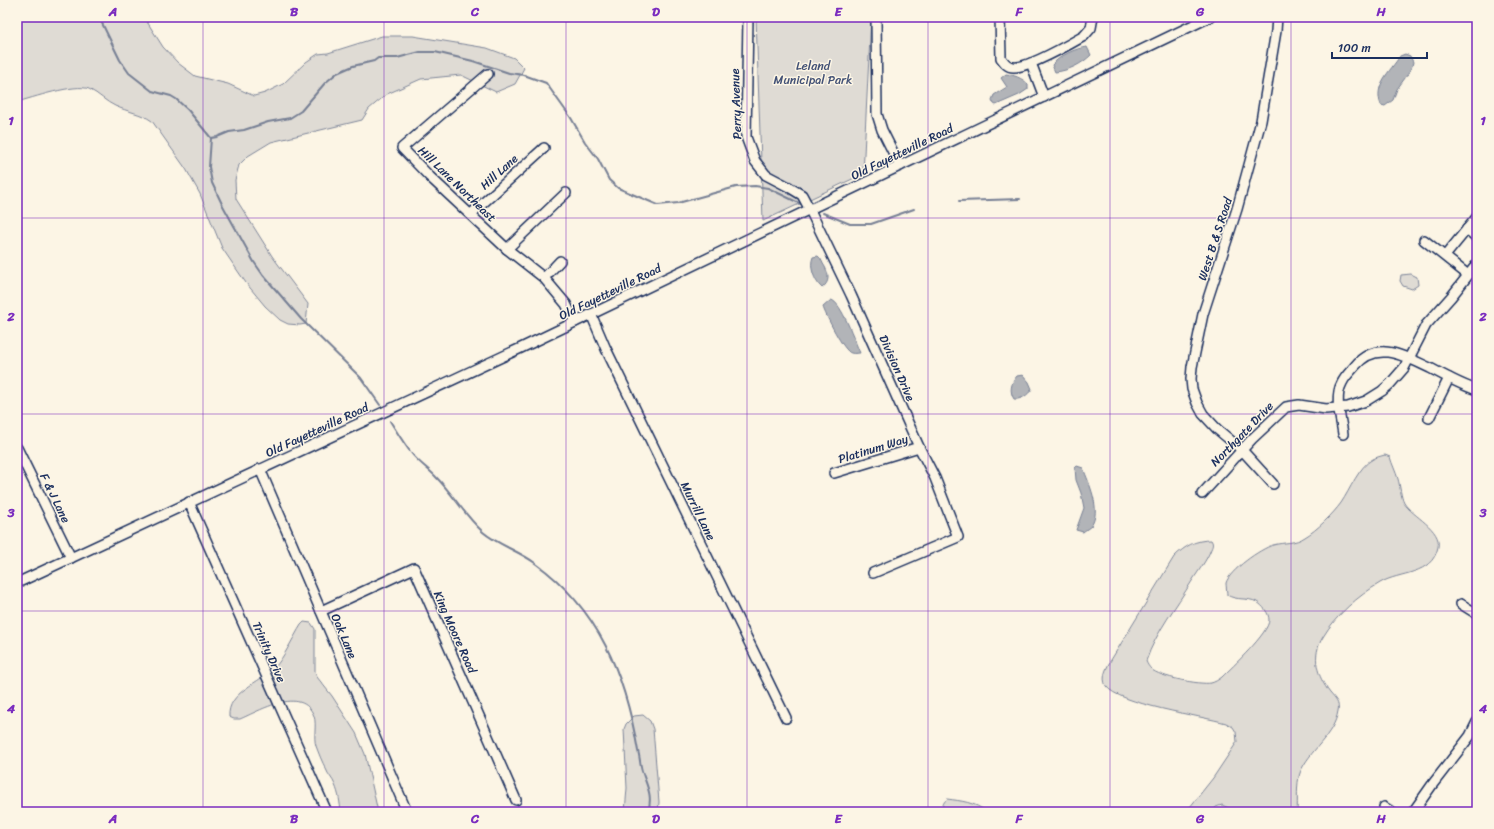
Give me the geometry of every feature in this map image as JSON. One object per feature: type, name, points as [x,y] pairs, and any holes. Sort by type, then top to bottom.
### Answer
[{"type":"street","name":"Perry Avenue","points":[[748,17],[746,137],[754,161],[766,175],[802,195],[810,210]]},
{"type":"street","points":[[876,17],[877,114],[882,130],[900,166]]},
{"type":"street","points":[[1000,17],[1001,58],[1004,63],[1012,68],[1031,63],[1084,36],[1091,28],[1093,17]]},
{"type":"street","name":"Old Fayetteville Road","points":[[17,583],[575,322],[1210,17]]},
{"type":"street","name":"West B & S Road","points":[[1272,484],[1242,450],[1217,429],[1203,414],[1192,389],[1192,367],[1203,314],[1237,209],[1261,121],[1277,17]]},
{"type":"street","points":[[1031,63],[1044,97]]},
{"type":"street","name":"Hill Lane Northeast","points":[[488,74],[402,148],[430,177],[508,249],[544,278]]},
{"type":"street","name":"Hill Lane","points":[[471,214],[544,148]]},
{"type":"street","points":[[508,249],[566,193]]},
{"type":"street","name":"Division Drive","points":[[810,210],[851,296],[919,447],[935,478],[958,537],[873,574]]},
{"type":"street","points":[[1445,256],[1477,217]]},
{"type":"street","points":[[1467,229],[1477,238]]},
{"type":"street","points":[[1424,240],[1468,275]]},
{"type":"street","points":[[560,261],[544,278],[566,304],[575,322]]},
{"type":"street","name":"Northgate Drive","points":[[1202,494],[1252,439],[1286,407],[1298,405],[1318,409],[1340,408],[1357,405],[1374,397],[1382,391],[1397,377],[1410,358],[1426,325],[1452,297],[1477,264]]},
{"type":"street","name":"Murrill Lane","points":[[591,314],[609,356],[786,718]]},
{"type":"street","points":[[1343,434],[1339,390],[1342,383],[1362,358],[1374,353],[1387,352],[1399,354],[1410,358],[1448,378],[1477,390]]},
{"type":"street","points":[[1429,418],[1448,378]]},
{"type":"street","name":"Platinum Way","points":[[834,473],[919,447]]},
{"type":"street","name":"F & J Lane","points":[[17,448],[71,558]]},
{"type":"street","name":"Oak Lane","points":[[260,469],[407,812]]},
{"type":"street","name":"Trinity Drive","points":[[189,502],[327,812]]},
{"type":"street","name":"King Moore Road","points":[[321,611],[414,568],[516,800]]},
{"type":"street","points":[[1461,604],[1477,614]]},
{"type":"street","points":[[1413,812],[1470,736],[1477,722]]},
{"type":"green space","points":[[17,17],[144,17],[163,47],[178,63],[195,76],[228,84],[254,96],[265,93],[283,84],[306,62],[318,54],[328,53],[382,36],[413,36],[487,48],[514,58],[524,68],[515,84],[496,92],[461,75],[421,79],[387,94],[369,109],[362,120],[271,142],[248,156],[239,165],[235,180],[236,199],[272,256],[308,304],[306,324],[288,324],[280,320],[265,306],[246,283],[222,248],[200,194],[186,169],[152,121],[143,116],[115,106],[93,91],[83,88],[64,89],[17,102]]},
{"type":"green space","name":"Leland Municipal Park","points":[[756,17],[871,17],[863,174],[763,221]]},
{"type":"green space","points":[[1411,274],[1417,277],[1418,285],[1412,289],[1403,286],[1400,281],[1401,275]]},
{"type":"green space","points":[[1385,455],[1390,457],[1398,479],[1404,503],[1436,534],[1438,547],[1435,556],[1422,568],[1388,579],[1356,600],[1334,621],[1319,644],[1317,651],[1317,666],[1319,673],[1325,686],[1337,701],[1338,708],[1336,720],[1332,728],[1309,757],[1300,773],[1297,812],[1233,812],[1231,809],[1222,805],[1216,807],[1211,812],[1186,812],[1213,778],[1237,742],[1236,732],[1233,727],[1226,723],[1143,704],[1114,692],[1106,686],[1104,679],[1109,663],[1174,557],[1195,542],[1211,540],[1212,545],[1203,565],[1155,640],[1146,661],[1150,668],[1155,672],[1180,680],[1198,683],[1211,683],[1222,677],[1257,641],[1267,626],[1269,620],[1265,610],[1257,602],[1234,598],[1227,595],[1226,583],[1233,572],[1239,566],[1267,547],[1297,541],[1315,530],[1341,503],[1363,467],[1373,459]]},
{"type":"green space","points":[[304,622],[311,623],[315,629],[315,671],[317,677],[332,696],[356,733],[365,754],[378,812],[341,812],[336,788],[323,764],[316,746],[315,720],[308,707],[300,702],[290,701],[269,706],[240,719],[229,717],[230,708],[233,701],[239,694],[269,673],[275,667]]},
{"type":"green space","points":[[643,715],[650,721],[653,729],[659,802],[658,812],[625,812],[627,788],[624,729],[626,724],[634,716]]},
{"type":"green space","points":[[947,799],[973,804],[987,812],[945,812],[943,805]]},
{"type":"shaded area","points":[[1087,47],[1091,55],[1070,69],[1055,72],[1052,65],[1055,62],[1073,51]]},
{"type":"shaded area","points":[[1405,54],[1410,56],[1413,62],[1412,66],[1397,89],[1393,100],[1385,106],[1381,105],[1379,91],[1381,85],[1387,73],[1400,56]]},
{"type":"shaded area","points":[[1006,74],[1023,80],[1028,84],[1028,89],[1019,95],[996,105],[992,100],[994,95],[1007,87],[1001,78]]},
{"type":"shaded area","points":[[818,256],[825,267],[828,276],[828,281],[822,288],[819,285],[812,269],[813,257]]},
{"type":"shaded area","points":[[831,300],[835,302],[843,314],[860,353],[852,353],[848,351],[835,332],[823,307]]},
{"type":"shaded area","points":[[1023,375],[1029,382],[1032,389],[1024,397],[1014,399],[1011,390],[1013,381],[1017,376]]},
{"type":"shaded area","points":[[1077,466],[1083,468],[1095,505],[1094,520],[1091,526],[1083,532],[1076,530],[1084,508],[1081,493],[1076,480],[1075,468]]},
{"type":"waterway","points":[[99,17],[120,60],[129,73],[152,91],[171,96],[176,99],[188,110],[211,138],[209,167],[212,183],[254,262],[263,275],[301,319],[361,378],[380,405]]},
{"type":"waterway","points":[[211,138],[229,132],[244,130],[268,122],[290,118],[301,111],[325,83],[337,73],[353,66],[374,61],[378,58],[397,58],[420,52],[435,52],[473,61],[509,73],[524,75],[546,83],[598,159],[609,180],[618,188],[658,205],[678,203],[736,187],[755,186],[768,188],[803,205]]},
{"type":"waterway","points":[[959,201],[1020,199]]},
{"type":"waterway","points":[[823,213],[850,224],[871,224],[914,209]]},
{"type":"waterway","points":[[390,421],[412,454],[433,474],[477,526],[495,541],[535,563],[557,581],[576,601],[592,623],[606,646],[617,670],[625,696],[641,769],[650,796],[648,812]]}]
